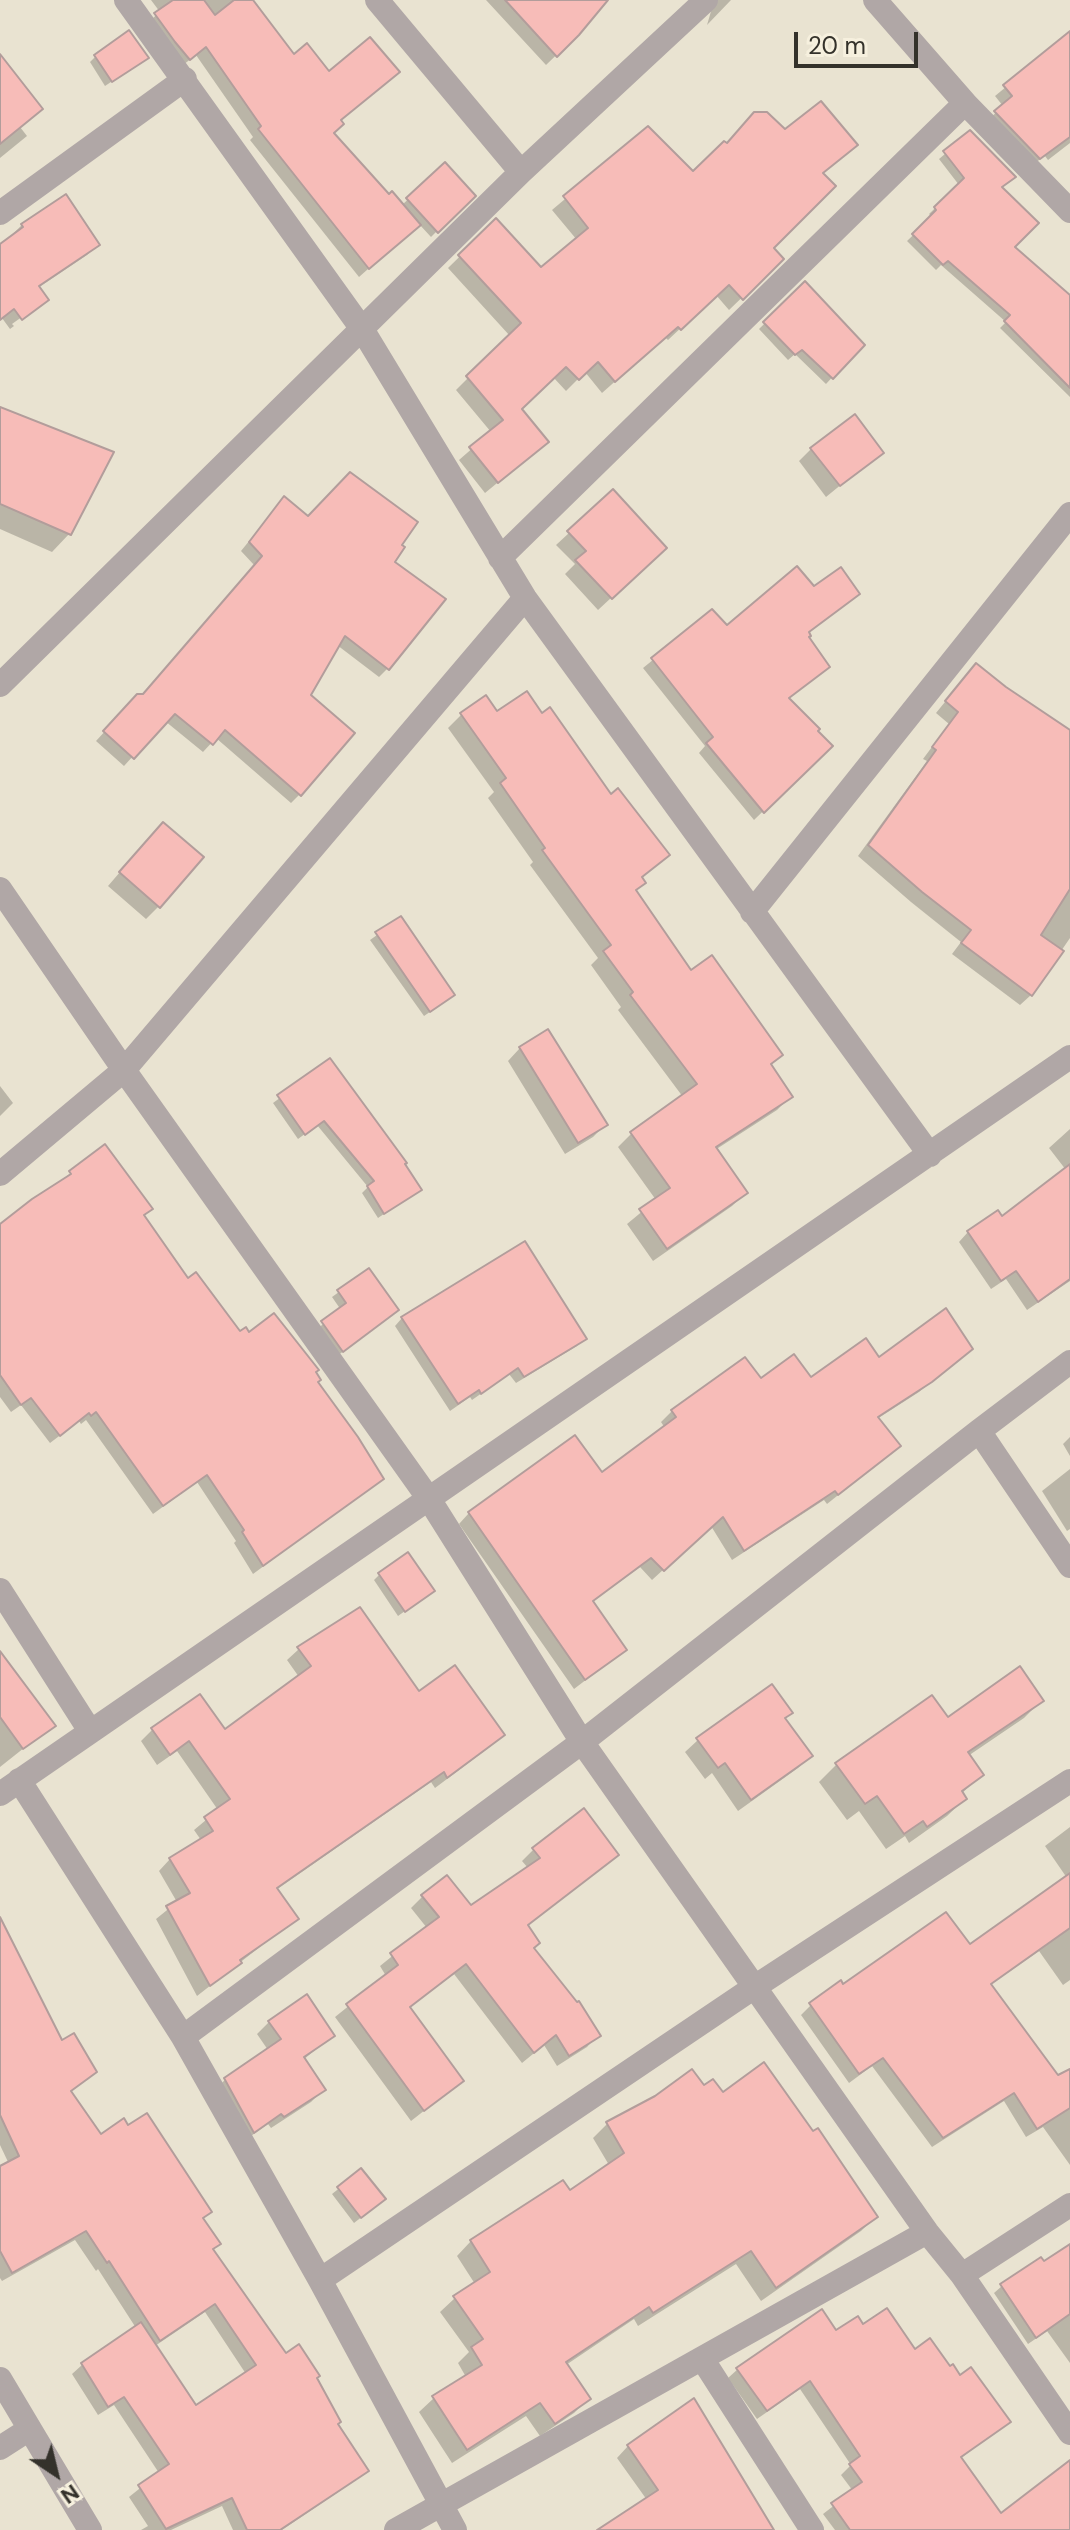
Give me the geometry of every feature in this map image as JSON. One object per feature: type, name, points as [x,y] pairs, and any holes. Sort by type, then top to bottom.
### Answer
[{"type":"street","points":[[126,0],[362,329],[525,598],[930,1155]]},
{"type":"street","points":[[377,0],[521,172]]},
{"type":"street","points":[[0,685],[521,172],[706,0]]},
{"type":"street","points":[[875,0],[965,103],[1067,201]]},
{"type":"street","points":[[0,213],[185,79]]},
{"type":"street","points":[[500,558],[965,103]]},
{"type":"street","points":[[752,912],[1070,514]]},
{"type":"street","points":[[0,1174],[124,1070],[525,598]]},
{"type":"street","points":[[0,889],[124,1070],[429,1499],[582,1742],[927,2232],[962,2275],[1070,2433]]},
{"type":"street","points":[[455,2530],[320,2280],[183,2037],[10,1787],[1070,1057]]},
{"type":"street","points":[[183,2037],[582,1742],[1070,1362]]},
{"type":"street","points":[[979,1431],[1070,1566]]},
{"type":"street","points":[[0,1590],[90,1731]]},
{"type":"street","points":[[320,2280],[756,1986],[1070,1781]]},
{"type":"street","points":[[962,2275],[1070,2205]]},
{"type":"street","points":[[396,2530],[927,2232]]},
{"type":"street","points":[[703,2360],[812,2530]]},
{"type":"street","points":[[0,2379],[90,2530]]},
{"type":"street","points":[[0,2448],[28,2430]]},
{"type":"building","points":[[173,0],[204,0],[215,15],[234,0],[253,0],[294,54],[307,43],[329,71],[370,37],[400,72],[341,120],[344,124],[334,133],[421,225],[369,269],[258,129],[261,126],[206,47],[190,60],[175,42],[154,13]]},
{"type":"building","points":[[505,0],[608,0],[557,57]]},
{"type":"building","points":[[129,30],[149,58],[112,82],[94,55]]},
{"type":"building","points":[[1070,31],[1070,137],[1040,159],[994,111],[1012,96],[1003,85]]},
{"type":"building","points":[[0,54],[43,109],[0,144]]},
{"type":"building","points":[[821,101],[858,145],[823,173],[836,186],[774,248],[784,259],[743,300],[729,285],[681,330],[678,327],[615,382],[598,362],[579,380],[566,367],[522,409],[549,442],[498,483],[469,447],[503,420],[466,376],[521,323],[458,255],[496,218],[541,267],[588,228],[563,196],[648,126],[693,171],[724,141],[727,143],[754,112],[767,112],[785,129]]},
{"type":"building","points":[[970,130],[1016,177],[1002,187],[1039,223],[1015,247],[1070,295],[1070,388],[1004,321],[1010,315],[948,261],[943,265],[912,234],[964,178],[943,151]]},
{"type":"building","points":[[445,162],[476,196],[438,233],[406,198]]},
{"type":"building","points":[[66,194],[100,245],[39,286],[49,300],[22,320],[14,309],[0,320],[0,244],[23,227],[21,224]]},
{"type":"building","points":[[805,281],[865,345],[833,379],[802,350],[795,355],[763,322]]},
{"type":"building","points":[[0,407],[114,452],[71,535],[0,504]]},
{"type":"building","points":[[855,414],[884,453],[840,486],[810,448]]},
{"type":"building","points":[[350,472],[418,522],[402,545],[405,547],[395,562],[446,599],[389,670],[345,636],[311,695],[355,733],[301,796],[225,730],[213,745],[175,714],[134,759],[103,731],[137,694],[143,694],[262,556],[249,542],[284,496],[308,516]]},
{"type":"building","points":[[613,489],[667,548],[612,599],[575,560],[586,551],[567,531]]},
{"type":"building","points":[[797,566],[814,586],[841,567],[860,594],[809,632],[809,637],[830,667],[789,698],[833,746],[764,813],[706,743],[713,737],[651,658],[712,609],[727,625]]},
{"type":"building","points":[[976,663],[1070,730],[1070,889],[1041,935],[1064,951],[1032,996],[961,943],[971,930],[868,845],[936,750],[932,747],[958,712],[945,701]]},
{"type":"building","points":[[527,691],[542,713],[550,707],[611,794],[618,788],[670,855],[642,877],[646,883],[636,890],[691,970],[712,955],[783,1055],[771,1064],[793,1097],[716,1147],[748,1193],[667,1249],[639,1209],[670,1188],[630,1132],[697,1084],[630,995],[633,992],[603,951],[611,945],[542,850],[545,848],[500,783],[506,778],[460,713],[486,695],[497,711]]},
{"type":"building","points":[[163,822],[204,857],[160,908],[119,872]]},
{"type":"building","points":[[401,916],[455,995],[430,1012],[375,932]]},
{"type":"building","points":[[548,1029],[608,1125],[578,1143],[519,1047]]},
{"type":"building","points":[[330,1058],[407,1163],[422,1190],[384,1214],[367,1186],[374,1181],[324,1121],[305,1135],[277,1095]]},
{"type":"building","points":[[105,1144],[153,1209],[144,1215],[188,1278],[196,1272],[240,1331],[246,1327],[249,1332],[274,1313],[319,1370],[316,1372],[321,1380],[318,1382],[384,1479],[263,1566],[242,1532],[244,1530],[207,1475],[163,1506],[96,1412],[91,1416],[89,1413],[60,1436],[31,1398],[21,1405],[0,1375],[0,1224],[71,1174],[69,1171]]},
{"type":"building","points":[[1070,1164],[1070,1279],[1038,1302],[1016,1271],[1001,1281],[967,1231],[998,1210],[1002,1216]]},
{"type":"building","points":[[525,1241],[587,1339],[524,1377],[518,1368],[481,1394],[479,1390],[458,1404],[401,1317]]},
{"type":"building","points":[[369,1268],[399,1310],[343,1352],[321,1321],[346,1303],[337,1290]]},
{"type":"building","points":[[946,1308],[973,1349],[932,1382],[878,1417],[901,1446],[838,1495],[835,1491],[744,1551],[723,1517],[664,1571],[651,1558],[593,1601],[627,1650],[585,1680],[468,1512],[575,1435],[602,1472],[676,1417],[671,1410],[745,1357],[761,1378],[794,1354],[811,1377],[866,1338],[879,1357]]},
{"type":"building","points":[[408,1552],[435,1591],[405,1612],[378,1573]]},
{"type":"building","points":[[360,1607],[419,1691],[455,1665],[505,1735],[447,1778],[444,1772],[277,1888],[299,1919],[240,1960],[242,1963],[210,1986],[166,1906],[190,1893],[169,1858],[213,1831],[204,1817],[230,1799],[189,1741],[170,1755],[151,1728],[200,1694],[225,1729],[311,1666],[297,1647]]},
{"type":"building","points":[[0,1651],[56,1726],[23,1749],[0,1717]]},
{"type":"building","points":[[1020,1666],[1044,1701],[968,1752],[984,1775],[962,1791],[967,1799],[927,1827],[923,1821],[904,1834],[877,1796],[865,1804],[835,1763],[932,1695],[948,1717]]},
{"type":"building","points":[[772,1684],[793,1713],[785,1718],[813,1756],[751,1800],[725,1763],[718,1768],[696,1738]]},
{"type":"building","points":[[584,1808],[619,1855],[528,1925],[540,1943],[534,1948],[579,2001],[601,2036],[569,2056],[556,2035],[534,2053],[466,1964],[410,2007],[464,2081],[424,2111],[346,2004],[398,1965],[390,1953],[439,1917],[421,1895],[447,1875],[471,1905],[540,1858],[532,1848]]},
{"type":"building","points":[[1070,1873],[1070,1928],[991,1984],[1058,2075],[1070,2069],[1070,2108],[1037,2129],[1014,2093],[943,2138],[883,2058],[859,2074],[809,2003],[841,1980],[843,1984],[946,1912],[970,1944]]},
{"type":"building","points":[[0,1917],[62,2040],[74,2033],[97,2072],[71,2091],[101,2134],[124,2118],[128,2125],[147,2113],[212,2212],[203,2218],[221,2244],[213,2249],[286,2353],[299,2344],[320,2376],[317,2378],[341,2422],[338,2424],[369,2471],[280,2530],[247,2530],[232,2498],[166,2529],[138,2485],[169,2464],[124,2397],[108,2407],[81,2363],[141,2322],[196,2405],[256,2365],[215,2304],[160,2341],[86,2231],[12,2273],[0,2251],[0,2166],[19,2156],[0,2115]]},
{"type":"building","points":[[307,1994],[335,2036],[304,2057],[326,2090],[284,2117],[281,2114],[254,2133],[224,2078],[281,2039],[268,2021]]},
{"type":"building","points":[[764,2062],[813,2131],[818,2128],[878,2217],[776,2288],[751,2251],[653,2313],[649,2307],[566,2362],[591,2399],[555,2424],[540,2403],[467,2450],[432,2396],[482,2365],[471,2347],[483,2339],[453,2296],[490,2272],[470,2240],[563,2180],[570,2190],[624,2153],[606,2122],[655,2096],[692,2069],[704,2085],[713,2079],[723,2092]]},
{"type":"building","points":[[361,2168],[386,2199],[361,2218],[337,2187]]},
{"type":"building","points":[[1070,2244],[1070,2314],[1036,2338],[1000,2284],[1041,2257],[1044,2261]]},
{"type":"building","points":[[887,2308],[915,2349],[930,2338],[960,2375],[971,2367],[1011,2422],[961,2457],[1001,2513],[1070,2460],[1070,2530],[850,2530],[831,2503],[862,2482],[849,2464],[860,2456],[810,2381],[767,2411],[736,2368],[822,2309],[836,2330],[858,2316],[863,2324]]},
{"type":"building","points":[[694,2398],[774,2530],[597,2530],[658,2490],[627,2445]]}]
